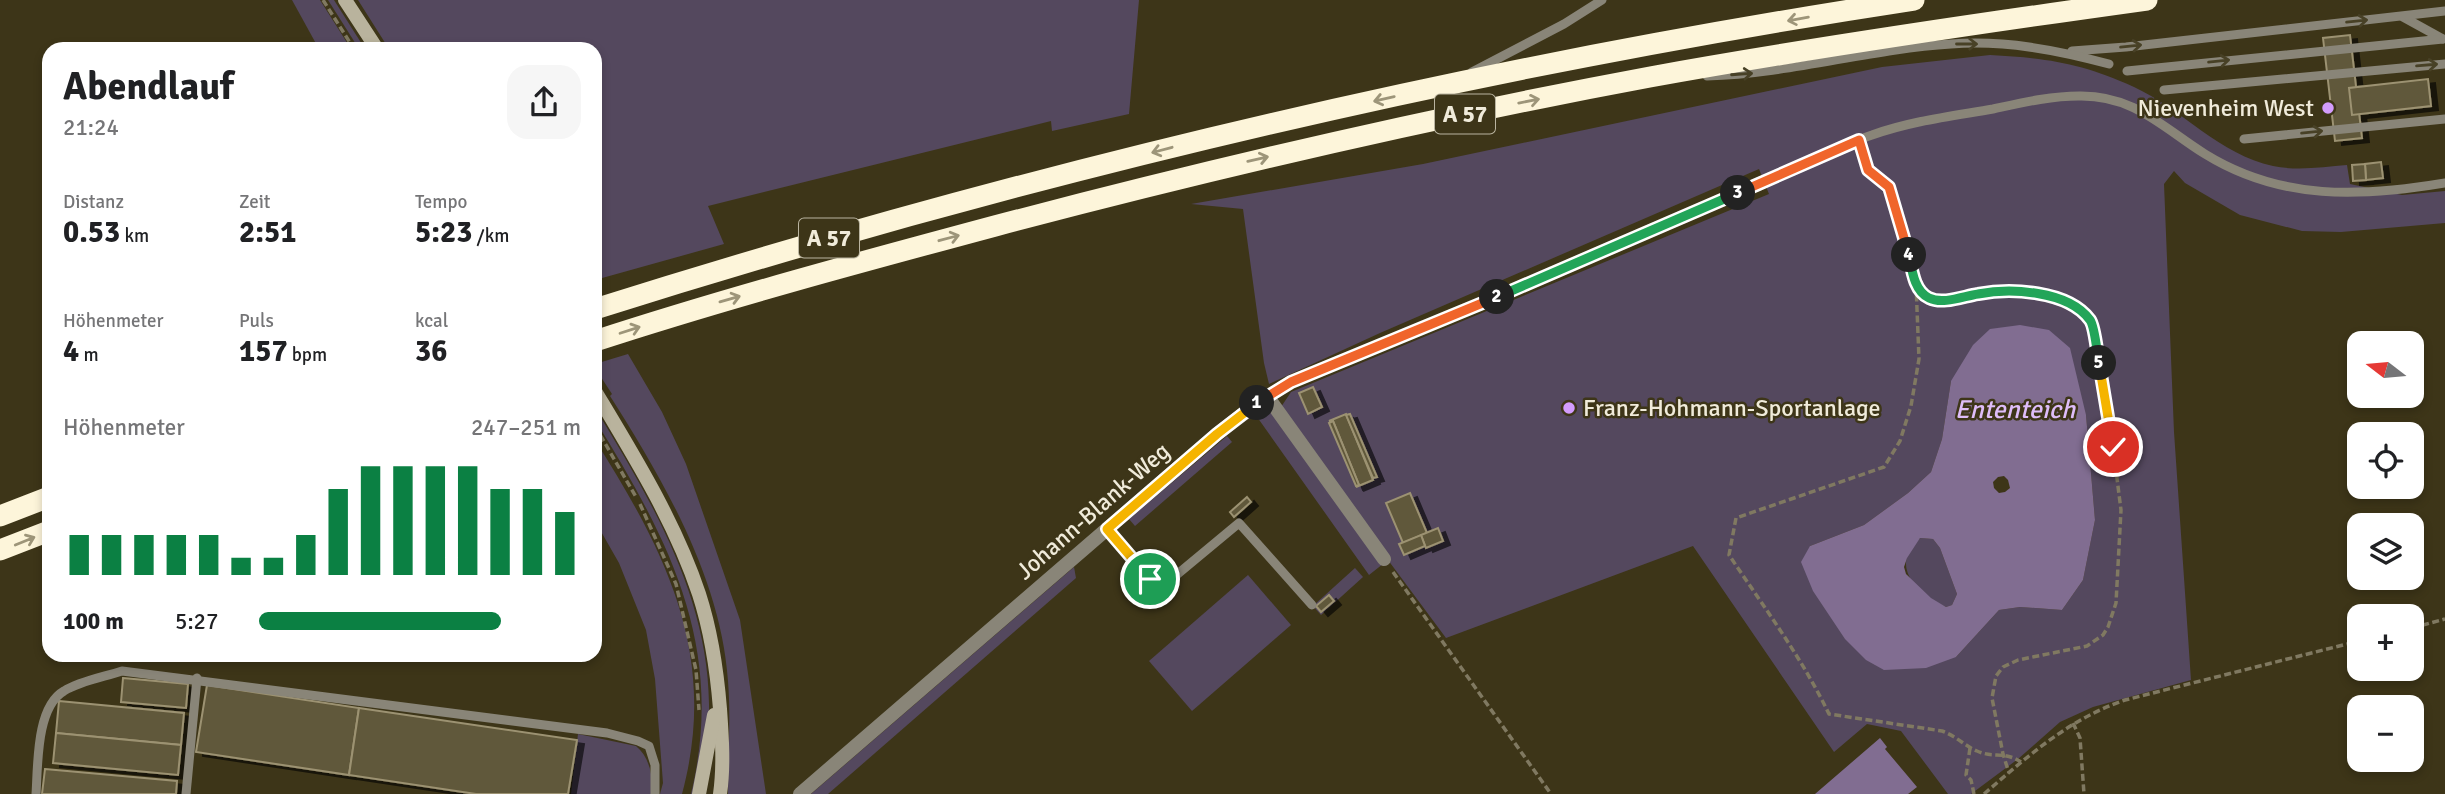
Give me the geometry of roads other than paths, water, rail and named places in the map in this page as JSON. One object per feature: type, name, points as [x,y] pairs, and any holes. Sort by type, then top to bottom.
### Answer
[{"type":"highway","name":"A 57","points":[[602,307],[866,228],[1185,144],[1451,84],[1834,12],[1914,0]]},
{"type":"highway","name":"A 57","points":[[602,339],[861,262],[1192,175],[1402,127],[1649,77],[1995,21],[2147,0]]},
{"type":"highway","points":[[0,516],[42,500]]},
{"type":"highway","points":[[0,551],[42,534]]},
{"type":"street","points":[[345,0],[372,42]]},
{"type":"street","points":[[1267,396],[1384,559]]},
{"type":"street","name":"Johann-Blank-Weg","points":[[800,794],[1217,434],[1267,396]]},
{"type":"street","points":[[602,403],[678,538],[700,596],[712,648],[718,693],[722,748],[720,794]]},
{"type":"street","points":[[699,794],[718,693]]},
{"type":"lane","points":[[1451,84],[1564,24],[1602,0]]},
{"type":"lane","points":[[2063,51],[2126,47],[2445,11]]},
{"type":"lane","points":[[2402,16],[2444,40]]},
{"type":"lane","points":[[2127,71],[2444,40]]},
{"type":"lane","points":[[1649,77],[1745,75],[1901,49],[1952,44],[2008,44],[2063,51],[2109,64]]},
{"type":"lane","points":[[2164,90],[2445,64]]},
{"type":"lane","points":[[1267,396],[1291,382],[1526,286],[1859,140],[1922,122],[2046,99],[2080,96],[2116,99],[2158,120],[2206,155],[2244,173],[2286,186],[2336,194],[2375,193],[2445,183]]},
{"type":"lane","points":[[2244,139],[2445,119]]},
{"type":"lane","points":[[1107,529],[1146,575],[1156,584],[1162,585],[1239,523],[1312,605]]},
{"type":"lane","points":[[36,794],[42,729],[49,704],[64,691],[122,671],[197,678],[607,733],[649,746],[654,765],[655,794]]},
{"type":"lane","points":[[186,794],[197,678]]},
{"type":"water","name":"Ententeich","points":[[2020,325],[2049,330],[2070,348],[2086,415],[2095,520],[2083,580],[2062,610],[2020,607],[1999,610],[1956,657],[1926,668],[1884,670],[1866,660],[1845,639],[1813,591],[1801,562],[1810,546],[1864,525],[1908,493],[1931,472],[1942,439],[1951,381],[1973,345],[1990,329]],"holes":[[[2004,476],[2010,488],[1999,493],[1993,482]],[[1920,538],[1933,539],[1940,548],[1957,594],[1952,605],[1946,607],[1931,598],[1906,574],[1904,567],[1907,558]]]},
{"type":"water","points":[[1880,738],[1887,747],[1885,749],[1917,787],[1908,794],[1815,794]]},
{"type":"place","name":"Nievenheim West","points":[[2328,108]]},
{"type":"place","name":"Franz-Hohmann-Sportanlage","points":[[1569,408]]}]
